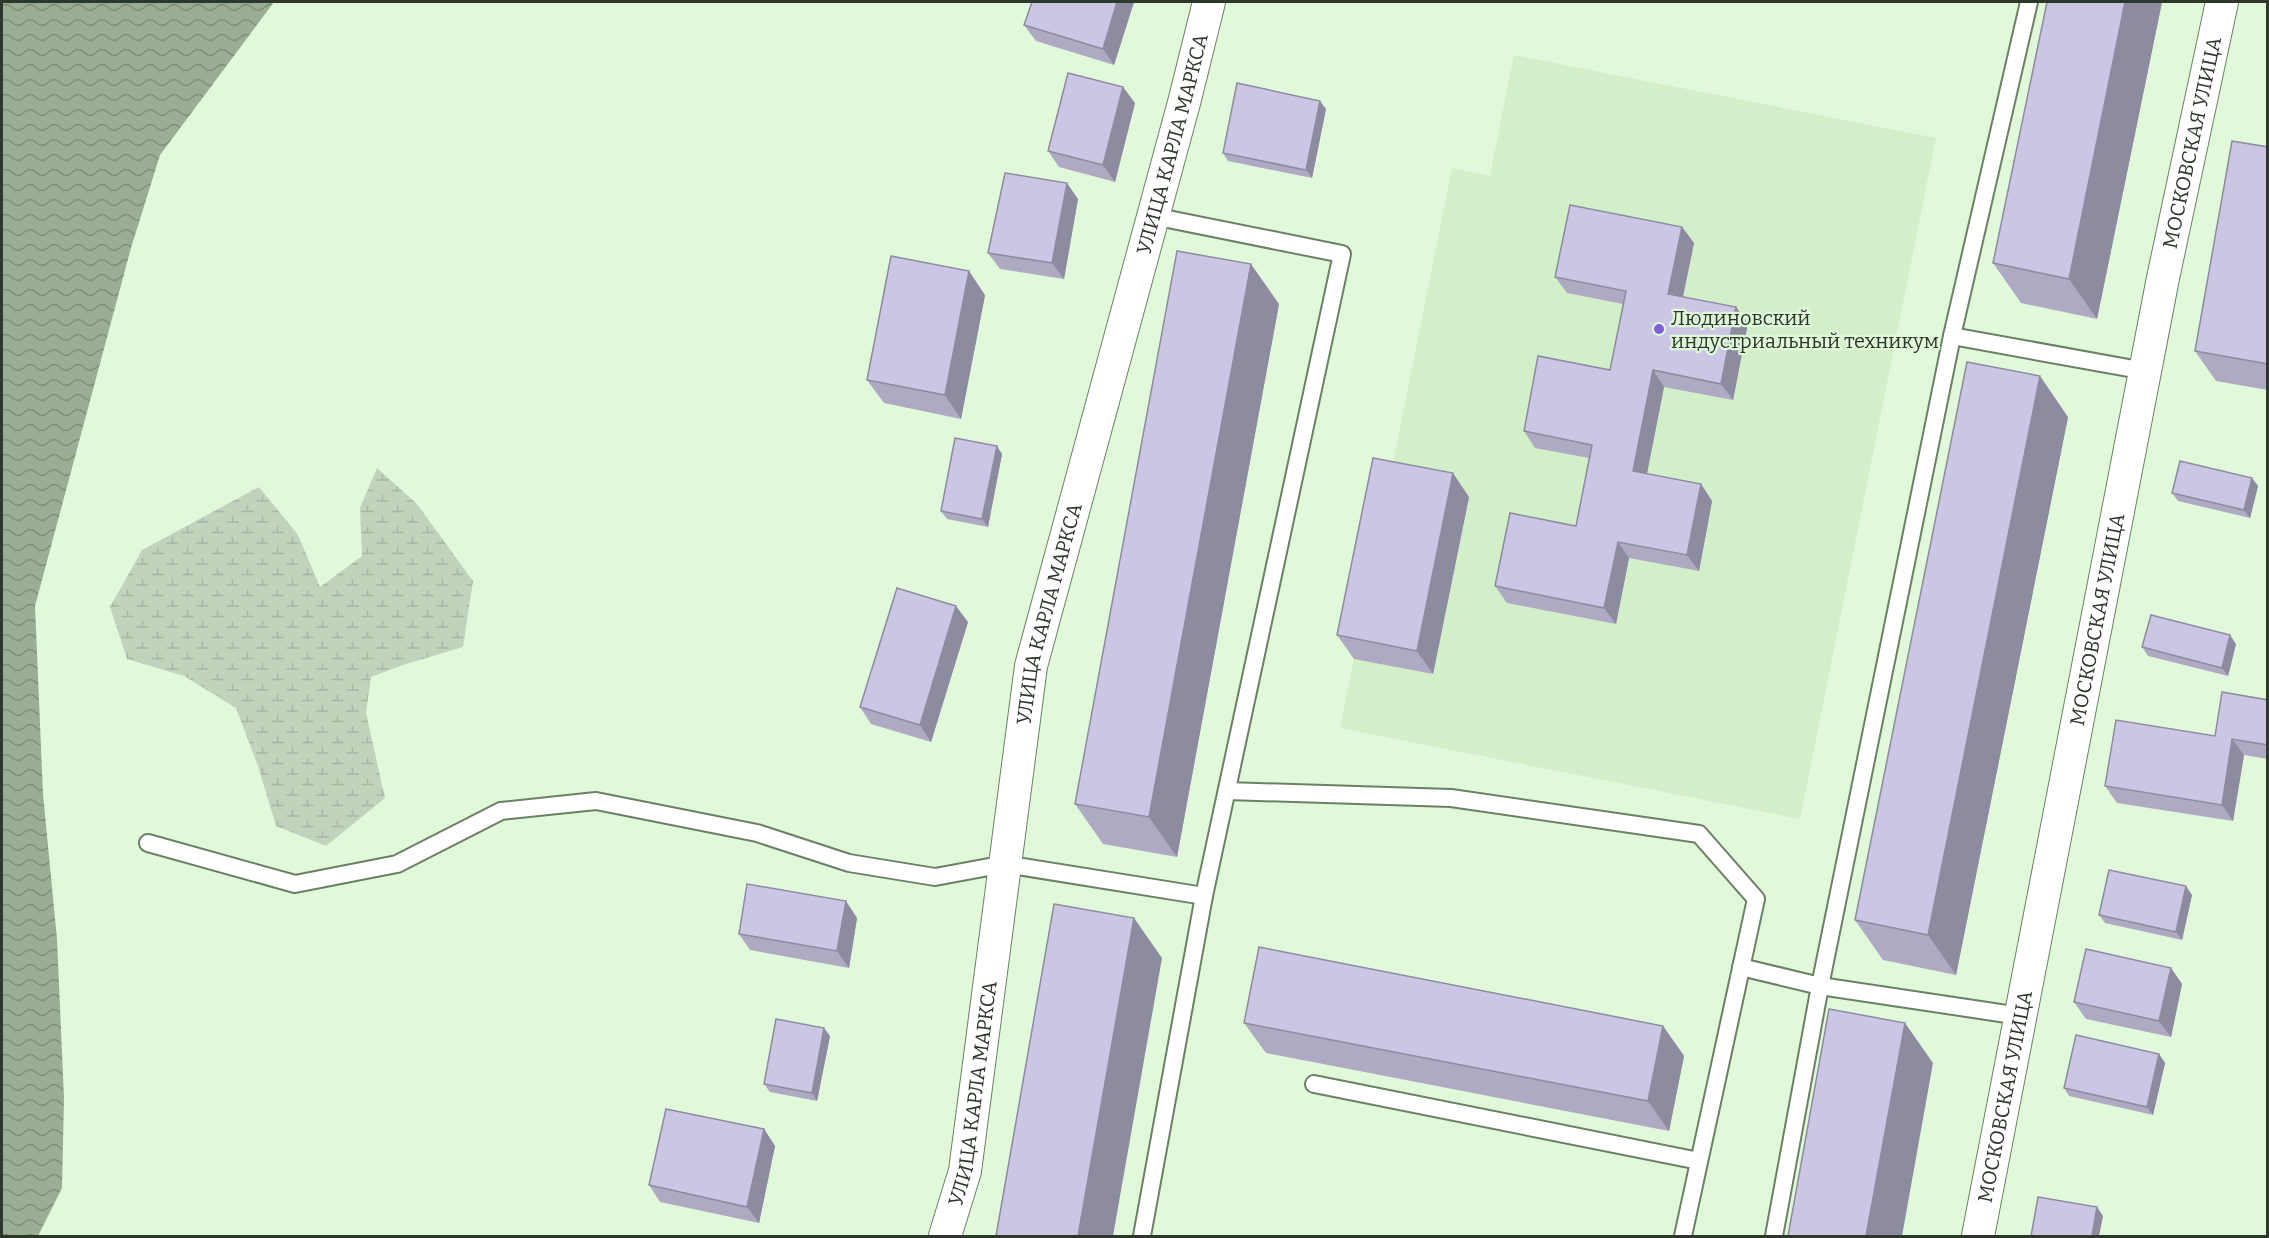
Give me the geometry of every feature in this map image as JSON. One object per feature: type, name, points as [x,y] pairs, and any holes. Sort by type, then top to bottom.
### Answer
[{"type":"street","name":"УЛИЦА КАРЛА МАРКСА","points":[[945,1236],[965,1171],[1031,666],[1209,2]]},
{"type":"street","name":"МОСКОВСКАЯ УЛИЦА","points":[[1978,1236],[2145,371],[2222,2]]},
{"type":"lane","points":[[1774,1236],[1820,986],[1952,336],[2029,2]]},
{"type":"lane","points":[[1142,1236],[1204,896],[1342,254],[1153,216]]},
{"type":"lane","points":[[1952,336],[2145,371]]},
{"type":"lane","points":[[1227,790],[1451,798],[1699,834],[1756,899],[1683,1236]]},
{"type":"lane","points":[[148,843],[295,884],[397,864],[501,811],[596,801],[757,833],[849,863],[935,877],[1005,864],[1204,896]]},
{"type":"lane","points":[[1741,967],[1820,986],[2020,1016]]},
{"type":"lane","points":[[1314,1084],[1699,1161]]},
{"type":"shaded area","name":"Людиновский индустриальный техникум","points":[[1514,55],[1936,138],[1800,819],[1340,728],[1452,168],[1490,176]]},
{"type":"green space","points":[[377,468],[417,504],[473,581],[463,647],[371,677],[366,713],[385,798],[326,846],[276,826],[258,766],[236,708],[184,676],[127,659],[110,607],[142,550],[259,487],[298,535],[320,587],[362,556],[360,508]]},
{"type":"water","points":[[2,2],[274,2],[160,155],[131,248],[35,606],[43,794],[57,939],[64,1098],[62,1188],[38,1236],[2,1236]]},
{"type":"building","points":[[1032,2],[1117,2],[1103,49],[1024,25]]},
{"type":"building","points":[[2047,2],[2125,2],[2069,279],[1993,263]]},
{"type":"building","points":[[1068,73],[1123,87],[1103,165],[1048,151]]},
{"type":"building","points":[[1237,83],[1320,101],[1306,170],[1223,153]]},
{"type":"building","points":[[2232,141],[2268,147],[2268,364],[2195,351]]},
{"type":"building","points":[[1005,173],[1067,183],[1052,263],[988,253]]},
{"type":"building","points":[[1570,205],[1682,227],[1668,294],[1736,307],[1721,384],[1653,370],[1633,471],[1701,484],[1687,555],[1618,542],[1604,608],[1495,586],[1510,513],[1576,526],[1592,445],[1524,431],[1538,356],[1610,370],[1626,291],[1555,277]]},
{"type":"building","points":[[1177,251],[1251,264],[1149,817],[1075,804]]},
{"type":"building","points":[[891,256],[969,271],[945,395],[867,380]]},
{"type":"building","points":[[1967,362],[2040,376],[1928,935],[1855,920]]},
{"type":"building","points":[[955,438],[997,446],[982,519],[941,511]]},
{"type":"building","points":[[1373,458],[1453,473],[1417,651],[1337,635]]},
{"type":"building","points":[[2180,461],[2252,478],[2244,510],[2172,493]]},
{"type":"building","points":[[897,588],[956,606],[920,725],[860,707]]},
{"type":"building","points":[[2151,615],[2230,635],[2222,668],[2142,647]]},
{"type":"building","points":[[2222,692],[2268,700],[2268,745],[2232,739],[2222,805],[2105,786],[2116,720],[2215,736]]},
{"type":"building","points":[[2109,870],[2186,886],[2176,932],[2099,915]]},
{"type":"building","points":[[747,884],[846,901],[837,951],[739,934]]},
{"type":"building","points":[[1054,904],[1134,918],[1078,1236],[996,1236]]},
{"type":"building","points":[[1259,947],[1663,1026],[1648,1101],[1244,1023]]},
{"type":"building","points":[[2086,949],[2171,968],[2159,1021],[2074,1002]]},
{"type":"building","points":[[1829,1009],[1905,1023],[1866,1236],[1788,1236]]},
{"type":"building","points":[[776,1019],[824,1028],[812,1093],[764,1084]]},
{"type":"building","points":[[2076,1035],[2159,1054],[2147,1107],[2064,1088]]},
{"type":"building","points":[[666,1109],[764,1129],[747,1207],[649,1185]]},
{"type":"building","points":[[2038,1197],[2097,1207],[2092,1236],[2031,1236]]},
{"type":"place","name":"Людиновский индустриальный техникум","points":[[1659,329]]}]
